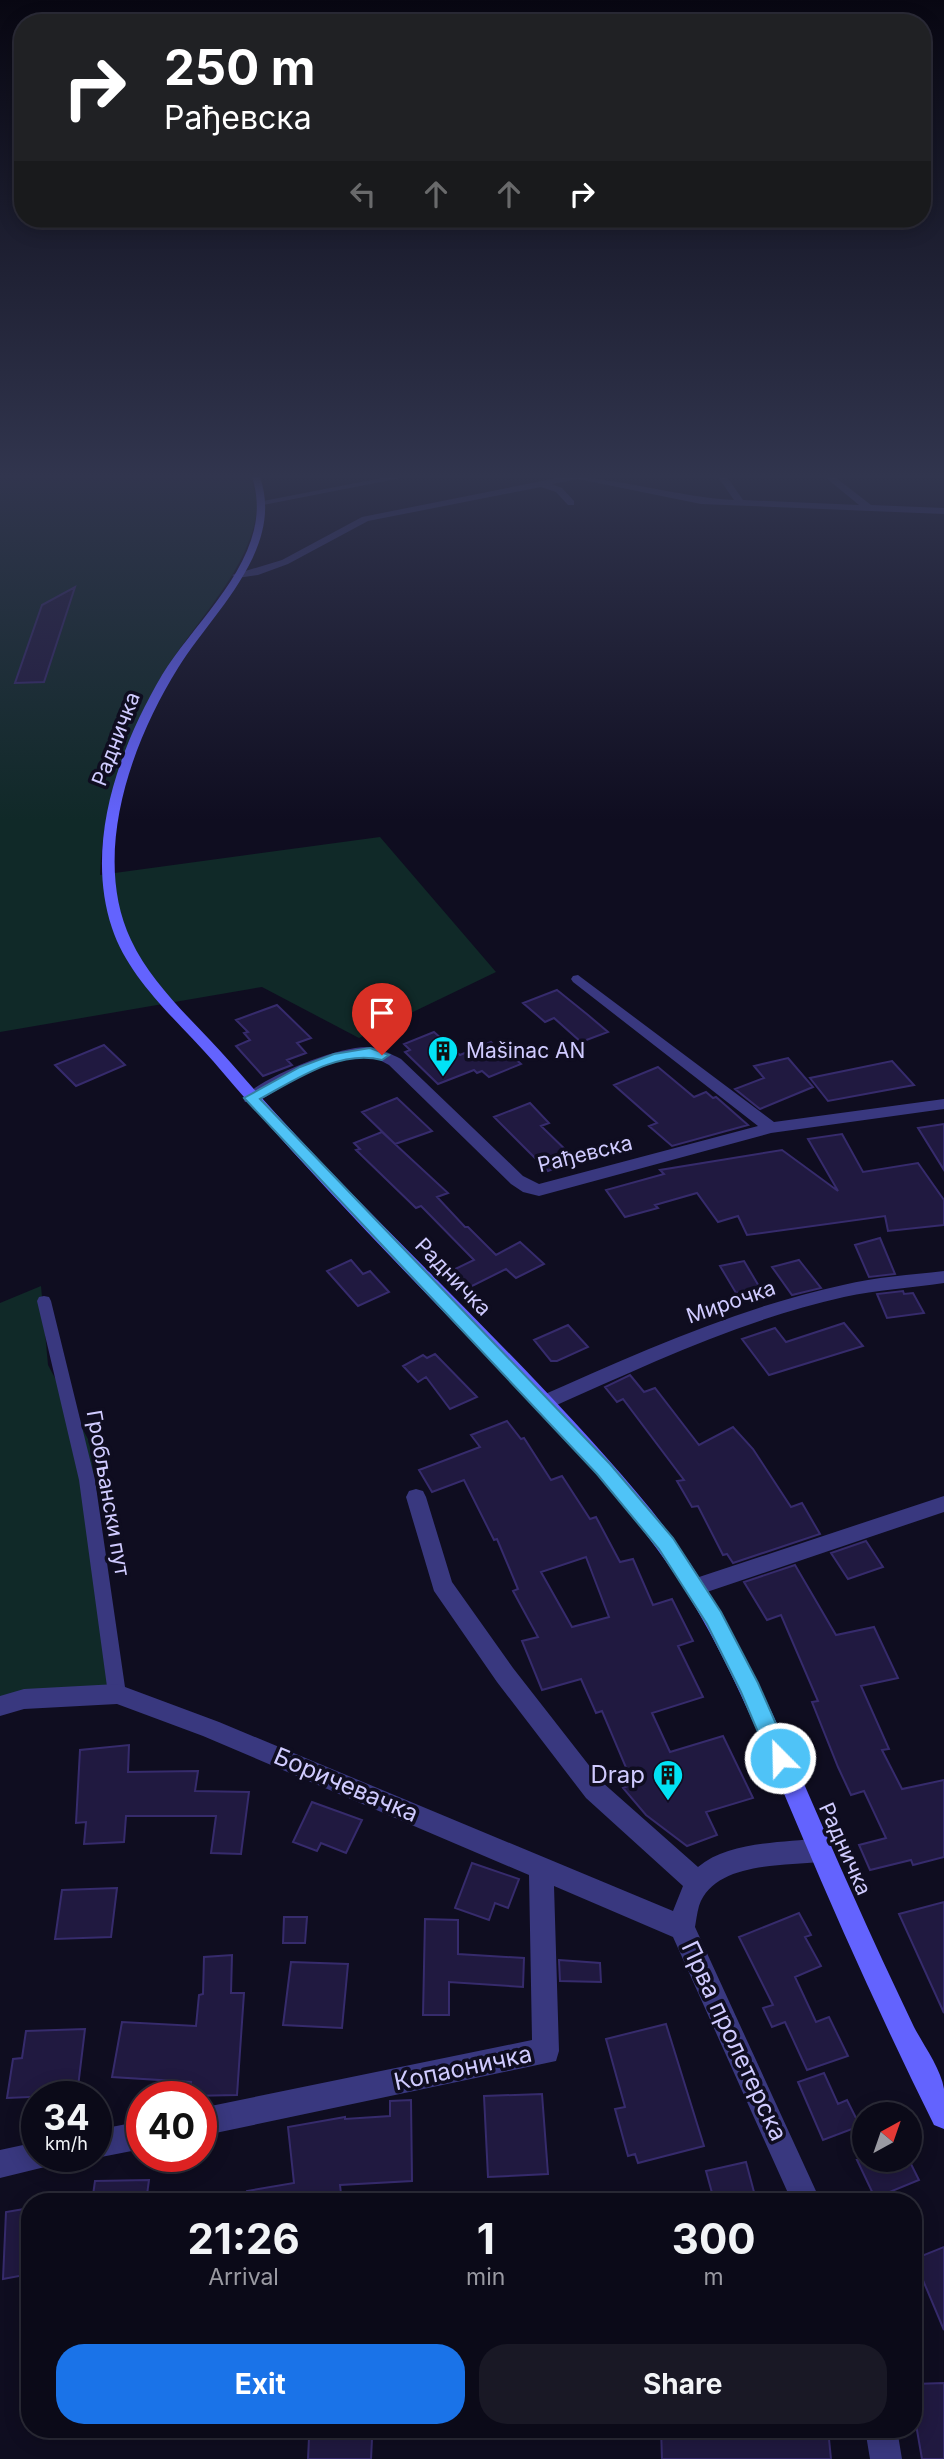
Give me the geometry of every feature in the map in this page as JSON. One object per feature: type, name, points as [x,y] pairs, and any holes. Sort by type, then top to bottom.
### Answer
[{"type":"street","name":"Радничка","points":[[226,592],[168,676],[139,735],[117,796],[110,834],[109,873],[117,924],[135,959],[251,1098],[542,1403],[634,1504],[695,1587],[750,1689],[874,1974],[944,2115]]},
{"type":"street","points":[[578,979],[771,1128]]},
{"type":"street","name":"Рађевска","points":[[251,1098],[305,1070],[339,1057],[370,1052],[382,1055],[395,1062],[517,1180],[529,1188],[539,1190],[771,1128],[944,1104]]},
{"type":"street","name":"Мирочка","points":[[542,1403],[683,1342],[796,1304],[858,1289],[944,1277]]},
{"type":"street","points":[[415,1497],[442,1585],[505,1675],[594,1790],[630,1825],[697,1882],[722,1865],[820,1850]]},
{"type":"street","points":[[695,1587],[944,1504]]},
{"type":"street","name":"Боричевачка","points":[[0,1706],[24,1699],[117,1694],[211,1728],[682,1928]]},
{"type":"street","name":"Копаоничка","points":[[217,2119],[546,2051],[541,1868]]},
{"type":"street","name":"Прва пролетерска","points":[[697,1882],[685,1903],[682,1928],[803,2193]]},
{"type":"street","points":[[0,2164],[21,2160]]},
{"type":"street","points":[[882,2438],[886,2459]]},
{"type":"lane","name":"Гробљански пут","points":[[44,1301],[87,1480],[117,1694]]},
{"type":"green space","points":[[0,592],[221,592],[168,666],[133,734],[110,801],[100,875],[380,837],[496,972],[359,1038],[262,987],[0,1032]]},
{"type":"green space","points":[[41,1286],[48,1365],[89,1441],[119,1656],[117,1694],[0,1706],[0,1303]]},
{"type":"building","points":[[66,592],[73,592],[44,682],[15,683],[42,605]]},
{"type":"building","points":[[557,990],[608,1032],[581,1042],[554,1018],[545,1022],[523,1003]]},
{"type":"building","points":[[277,1005],[311,1038],[297,1043],[306,1053],[287,1060],[292,1065],[263,1076],[236,1046],[250,1040],[244,1033],[248,1032],[236,1020]]},
{"type":"building","points":[[434,1032],[460,1055],[491,1042],[499,1050],[503,1048],[521,1064],[489,1077],[482,1071],[477,1073],[474,1070],[438,1084],[405,1052],[410,1050],[404,1044]]},
{"type":"building","points":[[104,1045],[125,1065],[76,1086],[55,1065]]},
{"type":"building","points":[[788,1058],[813,1087],[760,1109],[735,1089],[764,1078],[754,1066]]},
{"type":"building","points":[[892,1061],[914,1085],[828,1101],[810,1078]]},
{"type":"building","points":[[658,1067],[694,1097],[706,1092],[713,1098],[716,1097],[748,1125],[672,1146],[649,1126],[657,1123],[614,1085]]},
{"type":"building","points":[[397,1098],[432,1131],[395,1144],[362,1112]]},
{"type":"building","points":[[530,1103],[549,1123],[541,1126],[576,1160],[548,1171],[494,1117]]},
{"type":"building","points":[[944,1124],[944,1170],[918,1128]]},
{"type":"building","points":[[382,1132],[448,1193],[437,1197],[496,1255],[520,1242],[544,1264],[516,1278],[506,1269],[468,1288],[451,1271],[474,1260],[421,1206],[416,1208],[356,1150],[360,1149],[354,1143]]},
{"type":"building","points":[[842,1134],[863,1172],[918,1163],[944,1200],[944,1225],[888,1231],[885,1216],[747,1235],[738,1216],[718,1222],[697,1193],[625,1217],[606,1190],[664,1174],[660,1170],[782,1150],[838,1191],[808,1139]]},
{"type":"building","points":[[880,1238],[895,1274],[869,1277],[855,1245]]},
{"type":"building","points":[[351,1260],[363,1274],[370,1271],[389,1292],[358,1306],[327,1271]]},
{"type":"building","points":[[799,1260],[821,1288],[792,1295],[772,1267]]},
{"type":"building","points":[[744,1261],[760,1288],[736,1293],[720,1266]]},
{"type":"building","points":[[903,1291],[904,1294],[913,1293],[924,1313],[887,1318],[877,1294]]},
{"type":"building","points":[[844,1323],[863,1346],[769,1375],[742,1339],[775,1328],[786,1342]]},
{"type":"building","points":[[568,1325],[588,1347],[557,1361],[551,1361],[534,1340]]},
{"type":"building","points":[[435,1354],[477,1397],[450,1409],[426,1377],[418,1382],[403,1366],[423,1355],[427,1358]]},
{"type":"building","points":[[630,1375],[644,1392],[655,1388],[699,1445],[733,1427],[753,1449],[791,1507],[802,1503],[820,1534],[733,1563],[727,1554],[723,1555],[698,1506],[692,1507],[677,1481],[684,1480],[623,1399],[617,1402],[605,1387]]},
{"type":"building","points":[[507,1421],[521,1439],[524,1438],[551,1480],[562,1476],[590,1519],[596,1517],[620,1562],[633,1559],[653,1605],[672,1599],[693,1641],[678,1646],[703,1697],[652,1713],[670,1752],[723,1736],[753,1798],[706,1812],[717,1835],[687,1846],[646,1815],[623,1788],[633,1784],[602,1711],[596,1713],[581,1679],[542,1690],[522,1641],[538,1637],[513,1591],[518,1589],[497,1539],[494,1540],[464,1480],[432,1492],[419,1470],[480,1447],[471,1435]],"holes":[[[586,1557],[609,1617],[572,1627],[541,1572]]]},
{"type":"building","points":[[866,1541],[883,1567],[848,1579],[831,1553]]},
{"type":"building","points":[[795,1565],[836,1635],[874,1627],[898,1678],[861,1686],[889,1749],[882,1750],[902,1789],[944,1780],[944,1857],[913,1865],[911,1860],[870,1870],[859,1845],[886,1838],[864,1791],[851,1795],[812,1702],[818,1701],[781,1615],[767,1620],[744,1582]]},
{"type":"building","points":[[129,1745],[128,1772],[198,1771],[195,1791],[249,1792],[241,1854],[211,1853],[216,1816],[126,1816],[124,1842],[84,1844],[86,1822],[76,1823],[80,1750]]},
{"type":"building","points":[[312,1802],[362,1820],[346,1853],[321,1843],[317,1851],[293,1842]]},
{"type":"building","points":[[472,1863],[519,1879],[508,1908],[495,1903],[489,1920],[455,1908]]},
{"type":"building","points":[[117,1888],[111,1937],[55,1939],[62,1890]]},
{"type":"building","points":[[944,1902],[944,2013],[899,1914]]},
{"type":"building","points":[[799,1913],[811,1935],[805,1937],[821,1966],[795,1977],[816,2022],[829,2017],[848,2056],[807,2070],[785,2022],[772,2027],[763,2008],[773,2005],[739,1937]]},
{"type":"building","points":[[284,1917],[307,1917],[305,1943],[283,1943]]},
{"type":"building","points":[[425,1919],[458,1920],[458,1954],[524,1958],[523,1987],[449,1982],[449,2015],[423,2015]]},
{"type":"building","points":[[232,1955],[231,1993],[244,1993],[237,2095],[217,2095],[217,2081],[112,2077],[122,2022],[196,2026],[199,1995],[203,1994],[204,1957]]},
{"type":"building","points":[[559,1960],[600,1963],[601,1982],[560,1981]]},
{"type":"building","points":[[291,1962],[348,1964],[342,2028],[283,2025]]},
{"type":"building","points":[[666,2024],[704,2146],[638,2163],[635,2154],[628,2156],[615,2109],[625,2107],[606,2039]]},
{"type":"building","points":[[85,2029],[79,2081],[21,2081],[21,2097],[7,2098],[13,2059],[22,2058],[26,2031]]},
{"type":"building","points":[[824,2073],[838,2104],[847,2100],[852,2110],[852,2129],[823,2140],[798,2082]]},
{"type":"building","points":[[542,2094],[548,2174],[488,2177],[484,2096]]},
{"type":"building","points":[[411,2100],[412,2181],[340,2185],[341,2193],[247,2193],[294,2183],[288,2127],[345,2117],[390,2116],[390,2101]]},
{"type":"building","points":[[746,2162],[754,2192],[712,2193],[706,2171]]},
{"type":"building","points":[[863,2172],[915,2172],[919,2180],[887,2193],[873,2193]]},
{"type":"building","points":[[149,2180],[147,2193],[93,2193],[95,2181]]},
{"type":"building","points":[[21,2210],[21,2276],[3,2279],[6,2212]]},
{"type":"building","points":[[944,2247],[944,2330],[922,2278],[922,2256]]},
{"type":"building","points":[[944,2383],[944,2459],[922,2459],[918,2438],[922,2438],[922,2384]]},
{"type":"building","points":[[309,2438],[372,2439],[371,2459],[308,2459]]},
{"type":"building","points":[[661,2438],[829,2438],[831,2459],[662,2459]]},
{"type":"place","name":"Mašinac AN","points":[[443,1078]]},
{"type":"place","name":"Drap","points":[[668,1802]]},
{"type":"route","points":[[382,1055],[370,1052],[339,1057],[305,1070],[251,1098],[542,1403],[634,1504],[666,1544],[714,1618],[750,1689],[780,1758]]}]
